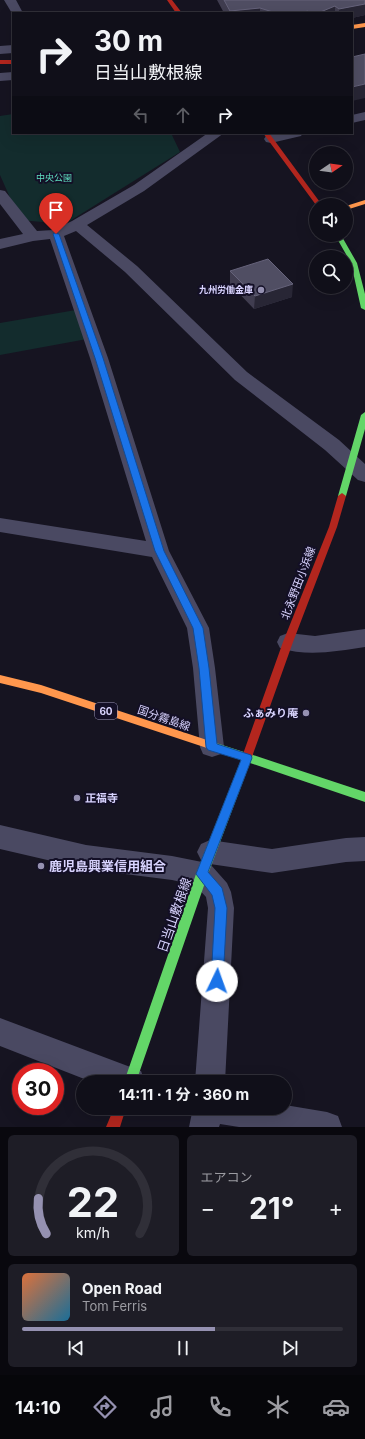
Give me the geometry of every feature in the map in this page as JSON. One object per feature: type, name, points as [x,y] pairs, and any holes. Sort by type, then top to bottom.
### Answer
[{"type":"main road","points":[[169,0],[178,12]]},
{"type":"main road","points":[[353,27],[365,25]]},
{"type":"main road","points":[[0,62],[12,62]]},
{"type":"main road","points":[[268,136],[314,198]]},
{"type":"main road","points":[[353,206],[365,202]]},
{"type":"main road","points":[[343,242],[359,264],[365,308]]},
{"type":"main road","name":"北永野田小浜線","points":[[247,758],[288,642],[330,534],[359,469],[365,415]]},
{"type":"main road","name":"国分霧島線","points":[[0,679],[41,689],[365,797]]},
{"type":"main road","name":"日当山敷根線","points":[[132,1075],[206,863],[247,758]]},
{"type":"main road","points":[[113,1127],[117,1115]]},
{"type":"street","points":[[10,0],[16,12]]},
{"type":"street","points":[[0,50],[12,49]]},
{"type":"street","points":[[0,77],[12,76]]},
{"type":"street","points":[[353,120],[365,116]]},
{"type":"street","points":[[0,244],[33,236],[56,234],[77,224],[139,188],[216,134]]},
{"type":"street","points":[[268,136],[287,134]]},
{"type":"street","points":[[0,194],[33,236]]},
{"type":"street","points":[[77,224],[131,269],[241,376],[332,445],[359,469]]},
{"type":"street","points":[[56,234],[99,358],[159,551],[198,628],[204,668],[212,747]]},
{"type":"street","points":[[0,525],[159,551]]},
{"type":"street","points":[[288,642],[315,645],[365,638]]},
{"type":"street","points":[[0,837],[86,857],[172,868],[206,863],[272,861],[346,850],[365,849]]},
{"type":"street","points":[[206,863],[218,892],[221,908],[210,1075]]},
{"type":"street","points":[[0,1032],[112,1075]]},
{"type":"street","points":[[204,1127],[207,1115]]},
{"type":"street","points":[[257,1115],[327,1127]]},
{"type":"green space","name":"中央公園","points":[[12,114],[12,134],[171,134],[180,152],[65,224],[20,220],[0,175],[0,116]]},
{"type":"green space","points":[[76,310],[87,339],[0,355],[0,323]]},
{"type":"building","points":[[224,0],[365,0],[365,4],[339,9],[335,6],[320,12],[273,12],[260,8],[230,11]]},
{"type":"building","points":[[365,54],[365,84],[353,87],[353,57]]},
{"type":"building","points":[[268,259],[293,284],[255,296],[230,271]]},
{"type":"traffic: fast","points":[[342,242],[354,263],[365,308]]},
{"type":"traffic: fast","points":[[342,496],[365,415]]},
{"type":"traffic: fast","points":[[213,746],[365,797]]},
{"type":"traffic: fast","points":[[132,1075],[202,874],[248,754]]},
{"type":"traffic: slow","points":[[353,27],[365,25]]},
{"type":"traffic: slow","points":[[353,206],[365,202]]},
{"type":"traffic: slow","points":[[0,679],[41,689],[213,746]]},
{"type":"traffic: jam","points":[[169,0],[178,12]]},
{"type":"traffic: jam","points":[[0,62],[12,62]]},
{"type":"traffic: jam","points":[[267,134],[314,198]]},
{"type":"traffic: jam","points":[[248,754],[288,642],[333,527],[342,496]]},
{"type":"traffic: jam","points":[[113,1127],[117,1115]]},
{"type":"place","name":"九州労働金庫","points":[[261,290]]},
{"type":"place","name":"ふぁみり庵","points":[[306,713]]},
{"type":"place","name":"正福寺","points":[[77,798]]},
{"type":"place","name":"鹿児島興業信用組合","points":[[41,866]]},
{"type":"route","points":[[56,234],[99,358],[152,524],[159,551],[198,628],[204,668],[212,747],[247,758],[202,874],[218,892],[221,908],[217,981]]}]
